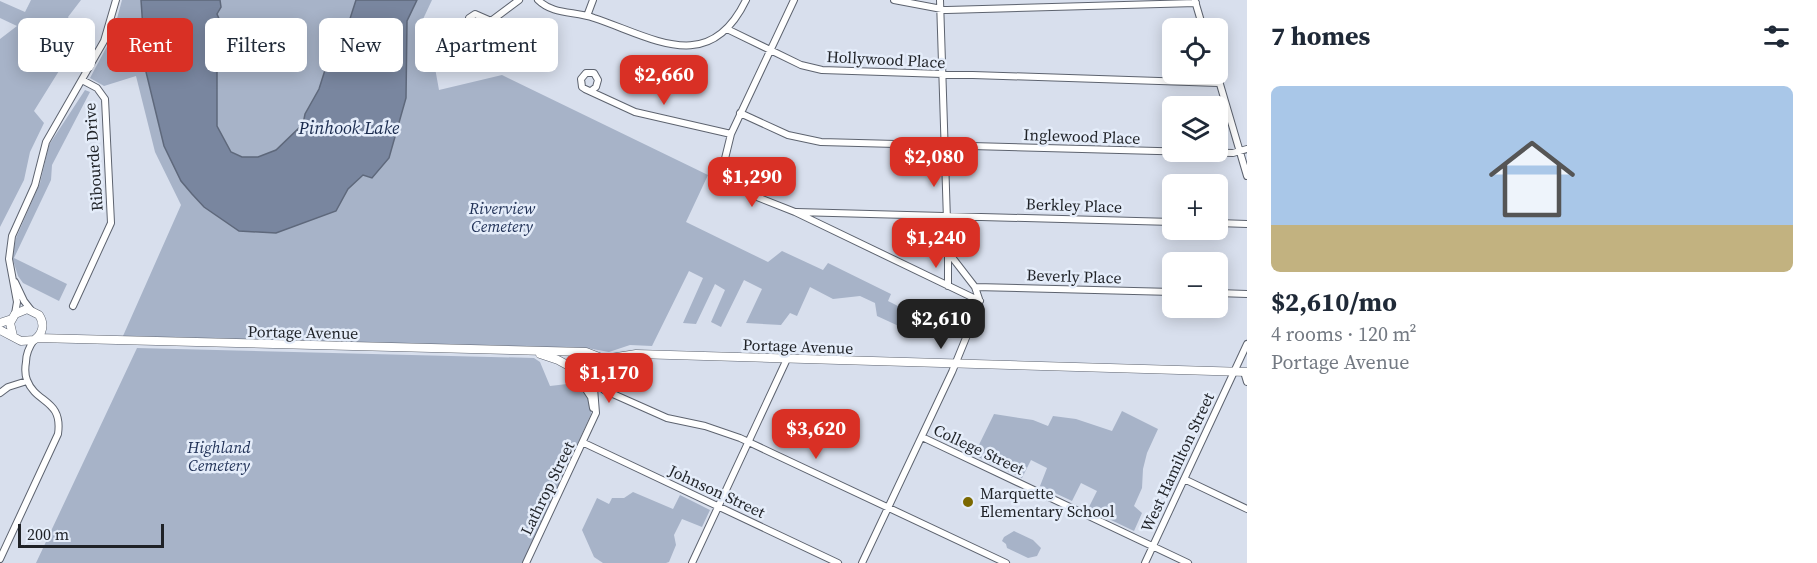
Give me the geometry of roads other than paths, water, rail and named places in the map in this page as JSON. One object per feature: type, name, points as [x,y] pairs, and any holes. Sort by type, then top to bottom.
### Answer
[{"type":"main road","points":[[0,323],[22,310],[31,310],[39,315],[42,323],[41,334],[35,339],[21,341],[0,330]]},
{"type":"main road","points":[[13,316],[10,327],[13,336]]},
{"type":"main road","name":"Portage Avenue","points":[[42,323],[51,331],[73,338]]},
{"type":"main road","name":"Portage Avenue","points":[[35,339],[73,338],[98,341],[577,353]]},
{"type":"main road","name":"Portage Avenue","points":[[533,352],[569,366]]},
{"type":"main road","points":[[577,353],[589,353],[596,357],[599,364],[597,376],[589,381],[581,382],[573,376],[569,366],[573,356],[577,353]]},
{"type":"main road","name":"Portage Avenue","points":[[596,357],[607,360],[636,354],[1246,372]]},
{"type":"main road","name":"Portage Avenue","points":[[597,376],[636,354]]},
{"type":"street","points":[[13,316],[17,302],[9,259],[12,236],[35,185],[46,142],[108,30],[116,0]]},
{"type":"street","points":[[495,18],[519,0]]},
{"type":"street","points":[[538,0],[549,8],[587,16],[670,45],[698,44],[714,38],[727,29],[739,15],[746,0]]},
{"type":"street","points":[[587,16],[593,0]]},
{"type":"street","points":[[794,0],[731,134],[720,179],[795,212],[980,301]]},
{"type":"street","points":[[894,0],[947,10],[1196,2],[1200,18]]},
{"type":"street","points":[[940,0],[948,286]]},
{"type":"street","name":"Hollywood Place","points":[[727,29],[801,65],[822,70],[943,76],[1162,82]]},
{"type":"street","name":"Ribourde Drive","points":[[73,306],[109,227],[111,217],[105,99],[101,92],[82,80]]},
{"type":"street","points":[[1220,84],[1247,173]]},
{"type":"street","points":[[591,91],[635,112],[731,134]]},
{"type":"street","name":"Inglewood Place","points":[[740,113],[788,135],[821,142],[1195,152],[1240,152],[1247,149]]},
{"type":"street","name":"Berkley Place","points":[[795,212],[1162,222]]},
{"type":"street","points":[[1228,223],[1247,224]]},
{"type":"street","points":[[862,563],[922,437],[978,310],[980,301],[975,287],[948,252]]},
{"type":"street","points":[[13,279],[31,310]]},
{"type":"street","name":"Beverly Place","points":[[975,287],[1162,292]]},
{"type":"street","points":[[1228,293],[1247,294]]},
{"type":"street","points":[[26,356],[35,339]]},
{"type":"street","points":[[0,560],[58,434],[58,420],[54,409],[33,390],[27,381],[26,356],[21,341]]},
{"type":"street","name":"West Hamilton Street","points":[[1144,563],[1247,344]]},
{"type":"street","points":[[692,563],[787,359]]},
{"type":"street","points":[[1246,372],[1247,382]]},
{"type":"street","name":"Lathrop Street","points":[[526,563],[584,443],[596,413],[594,388],[597,376]]},
{"type":"street","points":[[0,393],[8,387],[27,381]]},
{"type":"street","name":"Lathrop Street","points":[[581,382],[588,391],[593,404],[591,425]]},
{"type":"street","points":[[604,390],[654,413],[711,428],[748,442],[1006,563]]},
{"type":"street","name":"College Street","points":[[922,437],[1188,563]]},
{"type":"street","name":"Johnson Street","points":[[584,443],[838,563]]},
{"type":"street","points":[[1184,479],[1247,509]]},
{"type":"water","name":"Pinhook Lake","points":[[141,0],[220,0],[221,7],[217,14],[219,18],[205,18],[205,72],[217,72],[217,126],[231,152],[242,157],[258,157],[276,150],[303,124],[305,114],[319,89],[324,72],[403,72],[403,18],[350,18],[356,0],[417,0],[407,21],[406,98],[389,158],[372,178],[363,175],[348,189],[336,211],[276,233],[239,231],[204,207],[181,181],[164,146],[146,72],[193,72],[193,18],[142,18]]},
{"type":"place","name":"Marquette Elementary School","points":[[968,502]]},
{"type":"park label","name":"Riverview Cemetery","points":[[502,217]]},
{"type":"park label","name":"Highland Cemetery","points":[[219,456]]}]
